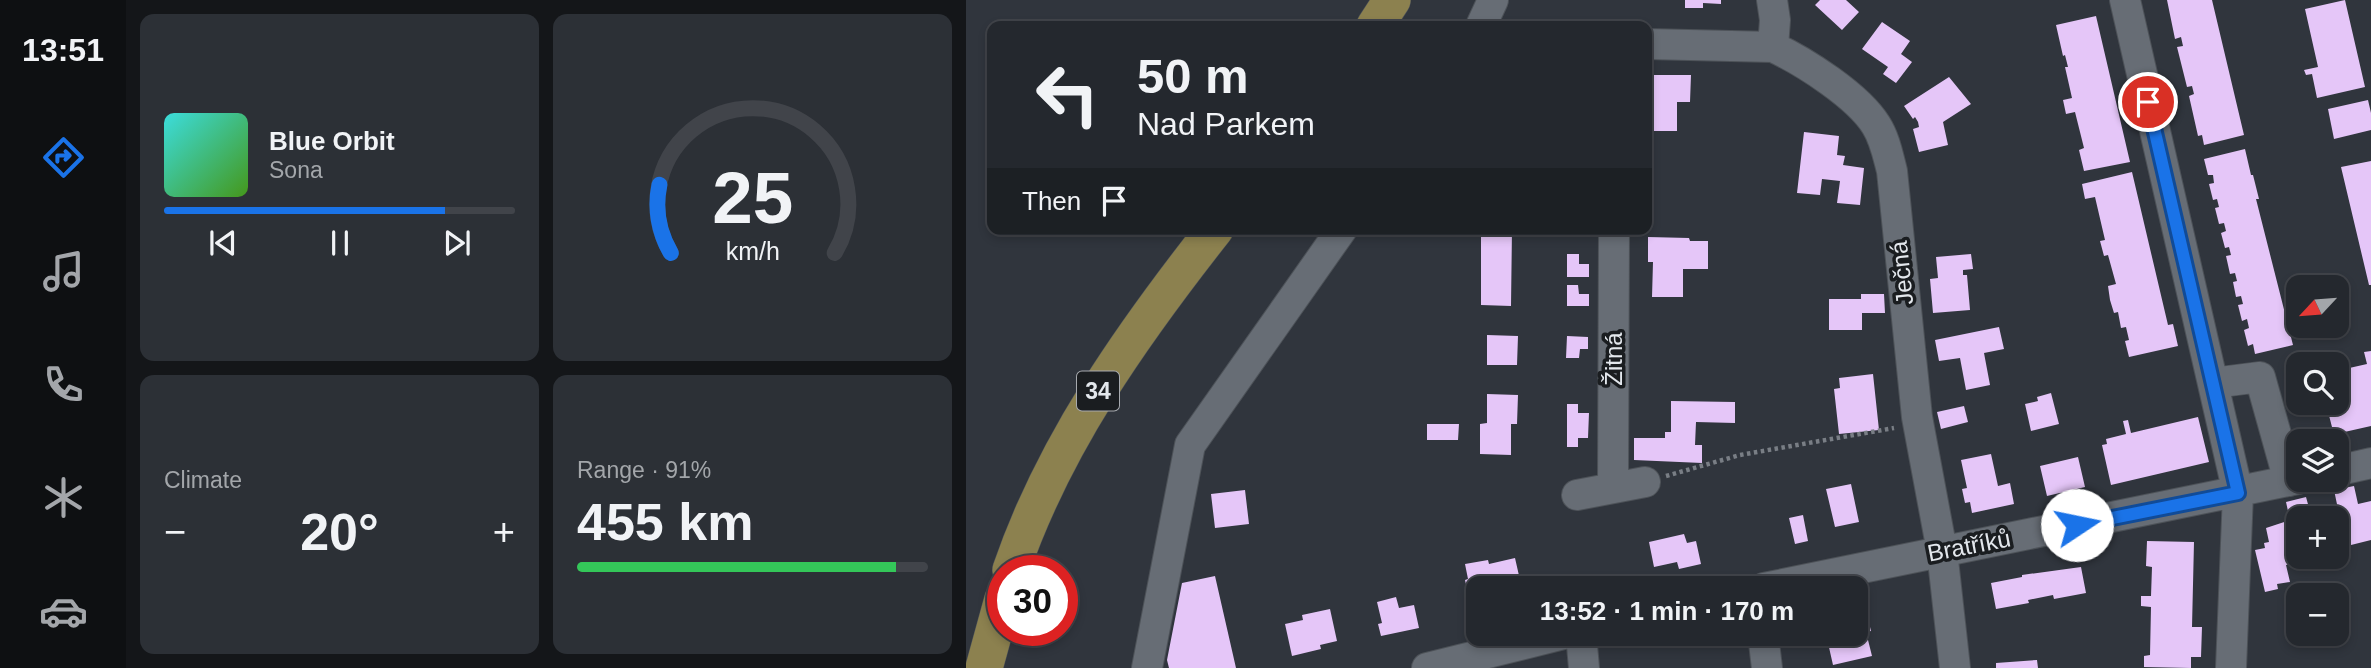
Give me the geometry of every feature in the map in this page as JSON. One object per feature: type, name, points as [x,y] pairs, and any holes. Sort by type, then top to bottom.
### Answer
[{"type":"main road","points":[[1378,21],[1392,0]]},
{"type":"main road","name":"34","points":[[1016,555],[1047,482],[1101,386],[1156,305],[1210,235]]},
{"type":"main road","points":[[984,668],[990,646]]},
{"type":"street","points":[[1483,21],[1493,0]]},
{"type":"street","points":[[1772,0],[1775,20],[1773,47]]},
{"type":"street","points":[[2125,0],[2238,493],[2231,668]]},
{"type":"street","name":"Ječná","points":[[1652,44],[1773,47],[1815,71],[1865,111],[1877,126],[1887,149],[1892,171],[1918,424],[1942,551],[1955,668]]},
{"type":"street","points":[[1147,668],[1190,445],[1338,235]]},
{"type":"street","name":"Žitná","points":[[1613,488],[1614,235]]},
{"type":"street","points":[[2213,383],[2260,377],[2286,458]]},
{"type":"street","points":[[2349,468],[2371,463]]},
{"type":"street","points":[[1577,495],[1645,482]]},
{"type":"street","name":"Bratříků","points":[[1822,576],[2286,482]]},
{"type":"street","points":[[1427,668],[1516,646]]},
{"type":"street","points":[[1582,646],[1584,668]]},
{"type":"street","points":[[1764,646],[1767,668]]},
{"type":"path","points":[[1645,482],[1740,455],[1918,424]]},
{"type":"building","points":[[1685,0],[1721,0],[1721,4],[1703,3],[1703,8],[1685,8]]},
{"type":"building","points":[[1820,0],[1846,0],[1859,12],[1842,30],[1815,5]]},
{"type":"building","points":[[2167,0],[2212,0],[2244,135],[2204,145],[2202,135],[2198,136],[2189,96],[2194,94],[2192,86],[2187,87],[2177,47],[2183,46],[2181,37],[2175,39]]},
{"type":"building","points":[[2345,0],[2365,87],[2317,98],[2312,74],[2306,75],[2304,70],[2318,67],[2305,9]]},
{"type":"building","points":[[2096,16],[2130,162],[2084,171],[2079,150],[2084,148],[2075,112],[2066,114],[2063,100],[2072,98],[2065,67],[2068,67],[2056,25]]},
{"type":"building","points":[[1882,22],[1910,41],[1901,54],[1912,62],[1896,83],[1883,74],[1888,67],[1862,49]]},
{"type":"building","points":[[1652,75],[1691,75],[1690,102],[1677,102],[1677,131],[1652,131]]},
{"type":"building","points":[[1949,77],[1971,104],[1943,122],[1948,145],[1919,152],[1913,129],[1919,127],[1918,122],[1904,106]]},
{"type":"building","points":[[2368,100],[2371,130],[2334,139],[2328,109]]},
{"type":"building","points":[[1804,132],[1839,136],[1837,155],[1845,156],[1843,165],[1864,168],[1860,205],[1837,203],[1840,181],[1822,179],[1820,195],[1797,193]]},
{"type":"building","points":[[2245,149],[2286,317],[2286,338],[2291,338],[2293,345],[2255,354],[2253,344],[2248,346],[2244,330],[2249,328],[2247,319],[2242,321],[2238,305],[2243,304],[2241,296],[2236,297],[2233,282],[2237,281],[2235,273],[2230,274],[2226,256],[2231,255],[2229,247],[2225,248],[2221,233],[2226,231],[2224,223],[2219,224],[2215,208],[2219,207],[2217,199],[2213,200],[2209,184],[2214,183],[2213,175],[2208,175],[2204,159]]},
{"type":"building","points":[[2371,161],[2371,285],[2369,285],[2341,167]]},
{"type":"building","points":[[2132,172],[2168,325],[2173,324],[2178,346],[2129,357],[2125,341],[2129,340],[2126,327],[2121,328],[2118,312],[2114,313],[2110,300],[2108,286],[2116,284],[2108,255],[2104,256],[2100,241],[2105,240],[2095,197],[2085,199],[2082,184]]},
{"type":"building","points":[[1481,235],[1512,235],[1511,306],[1481,305]]},
{"type":"building","points":[[1648,237],[1708,241],[1708,269],[1683,269],[1683,297],[1652,297],[1653,262],[1648,262]]},
{"type":"building","points":[[1567,254],[1579,254],[1579,264],[1589,264],[1589,277],[1567,277]]},
{"type":"building","points":[[1971,254],[1973,269],[1963,270],[1963,275],[1967,275],[1970,310],[1933,313],[1930,279],[1938,278],[1936,257]]},
{"type":"building","points":[[1567,285],[1578,285],[1579,294],[1589,294],[1589,306],[1567,306]]},
{"type":"building","points":[[1861,294],[1884,294],[1885,313],[1862,313],[1862,330],[1829,330],[1829,299],[1861,299]]},
{"type":"building","points":[[1999,327],[2004,349],[1984,353],[1990,385],[1966,390],[1960,358],[1939,361],[1935,340]]},
{"type":"building","points":[[1487,335],[1518,336],[1517,365],[1487,365]]},
{"type":"building","points":[[1567,336],[1588,337],[1588,349],[1580,349],[1579,358],[1566,358]]},
{"type":"building","points":[[2371,351],[2371,426],[2349,431],[2335,429],[2329,415],[2349,415],[2349,368],[2367,364],[2364,352]]},
{"type":"building","points":[[1873,374],[1879,430],[1839,434],[1834,389],[1840,388],[1839,378]]},
{"type":"building","points":[[2051,393],[2059,424],[2031,431],[2025,404],[2038,401],[2037,397]]},
{"type":"building","points":[[1487,394],[1518,395],[1517,424],[1511,424],[1511,455],[1480,454],[1480,424],[1487,423]]},
{"type":"building","points":[[1671,401],[1735,402],[1735,423],[1696,422],[1695,445],[1702,445],[1702,463],[1634,460],[1634,438],[1665,438],[1665,432],[1671,432]]},
{"type":"building","points":[[1567,404],[1578,404],[1578,413],[1589,413],[1588,438],[1578,438],[1578,447],[1567,447]]},
{"type":"building","points":[[1964,406],[1968,422],[1941,429],[1937,412]]},
{"type":"building","points":[[2198,417],[2209,462],[2111,485],[2102,445],[2107,444],[2106,439],[2126,434],[2123,421],[2128,420],[2131,433]]},
{"type":"building","points":[[1427,424],[1459,424],[1458,440],[1427,440]]},
{"type":"building","points":[[1991,454],[1998,486],[2010,483],[2014,504],[1972,513],[1970,502],[1965,503],[1962,489],[1967,488],[1961,460]]},
{"type":"building","points":[[2078,457],[2085,487],[2047,496],[2040,466]]},
{"type":"building","points":[[1851,484],[1859,522],[1835,527],[1826,489]]},
{"type":"building","points":[[2354,486],[2358,504],[2371,501],[2371,540],[2349,546],[2349,506],[2337,506],[2334,492],[2349,492],[2349,487]]},
{"type":"building","points":[[1245,490],[1249,524],[1215,528],[1211,494]]},
{"type":"building","points":[[2306,497],[2308,506],[2287,506],[2286,502]]},
{"type":"building","points":[[1803,515],[1808,541],[1795,544],[1789,518]]},
{"type":"building","points":[[2286,521],[2286,569],[2290,582],[2277,584],[2278,589],[2265,592],[2255,550],[2265,548],[2264,543],[2269,542],[2266,528]]},
{"type":"building","points":[[1684,534],[1687,543],[1696,541],[1701,564],[1679,569],[1677,562],[1654,567],[1649,542]]},
{"type":"building","points":[[2147,541],[2194,542],[2192,627],[2202,627],[2201,657],[2191,657],[2191,668],[2144,667],[2144,656],[2150,655],[2151,607],[2141,606],[2141,596],[2151,596],[2152,567],[2146,566]]},
{"type":"building","points":[[1515,558],[1519,576],[1467,576],[1465,564],[1488,560],[1489,564]]},
{"type":"building","points":[[2081,567],[2086,593],[2054,599],[2053,595],[1996,609],[1991,583],[2022,575]]},
{"type":"building","points":[[1215,576],[1236,668],[1169,668],[1167,660],[1182,583]]},
{"type":"building","points":[[1396,597],[1399,608],[1414,605],[1419,628],[1381,636],[1378,624],[1382,623],[1377,602]]},
{"type":"building","points":[[1330,609],[1337,641],[1320,645],[1321,649],[1292,656],[1285,624],[1303,620],[1302,615]]},
{"type":"building","points":[[1868,640],[1872,656],[1833,665],[1829,646],[1868,646]]},
{"type":"building","points":[[2037,660],[2038,668],[1996,668],[1996,663]]},
{"type":"route","points":[[2077,525],[2238,493],[2148,102]]}]
